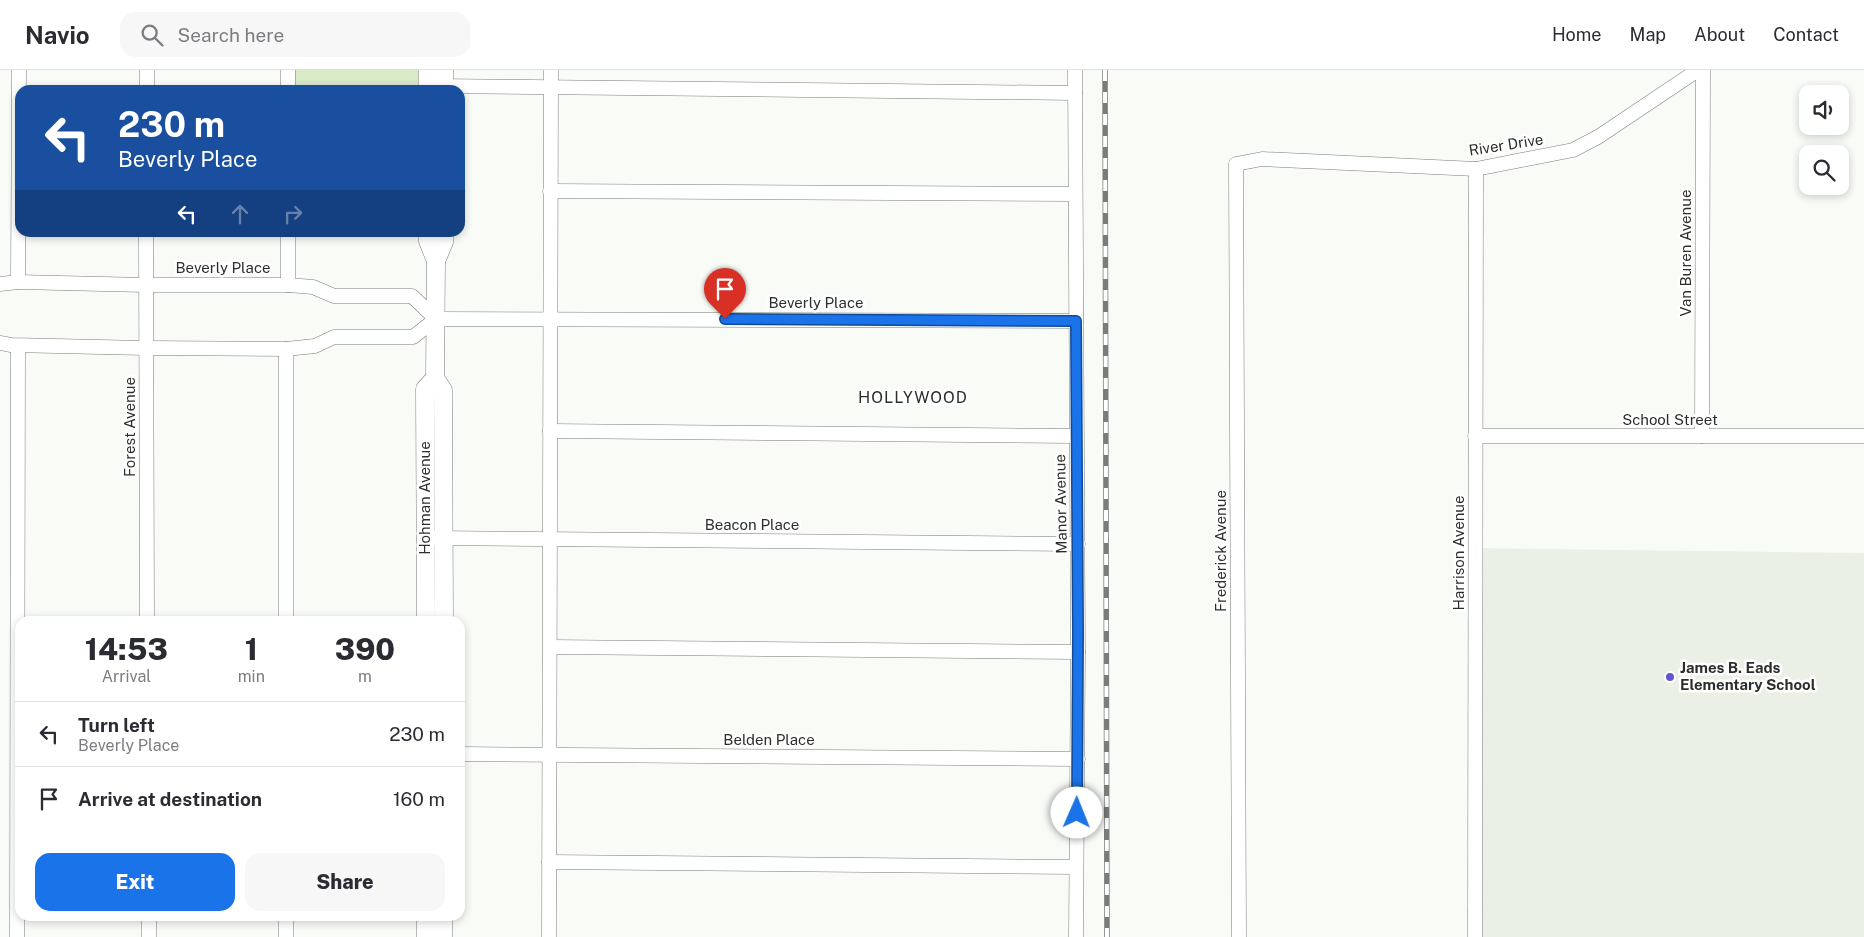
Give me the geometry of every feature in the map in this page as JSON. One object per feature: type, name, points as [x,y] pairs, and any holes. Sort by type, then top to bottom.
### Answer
[{"type":"main road","name":"Hohman Avenue","points":[[428,237],[436,261],[435,378],[443,390],[444,616]]},
{"type":"main road","name":"Hohman Avenue","points":[[436,261],[444,242],[444,237]]},
{"type":"main road","name":"Hohman Avenue","points":[[426,616],[425,389],[435,378]]},
{"type":"main road","points":[[426,921],[426,937]]},
{"type":"main road","points":[[443,937],[444,921]]},
{"type":"street","points":[[19,70],[19,85]]},
{"type":"street","points":[[147,70],[147,85]]},
{"type":"street","points":[[288,70],[288,85]]},
{"type":"street","points":[[549,937],[551,70]]},
{"type":"street","name":"Manor Avenue","points":[[1075,70],[1078,544],[1076,937]]},
{"type":"street","name":"River Drive","points":[[1236,164],[1262,159],[1476,169],[1573,150],[1598,137],[1698,70]]},
{"type":"street","name":"Van Buren Avenue","points":[[1702,70],[1702,436]]},
{"type":"street","points":[[436,82],[551,87],[1075,93]]},
{"type":"street","name":"Frederick Avenue","points":[[1236,164],[1239,937]]},
{"type":"street","name":"Harrison Avenue","points":[[1475,937],[1476,169]]},
{"type":"street","points":[[550,191],[1075,194]]},
{"type":"street","points":[[18,237],[18,282]]},
{"type":"street","name":"Forest Avenue","points":[[146,237],[147,616]]},
{"type":"street","points":[[288,237],[288,285]]},
{"type":"street","name":"Beverly Place","points":[[0,284],[18,282],[146,285],[288,285],[313,287],[334,296],[412,296],[436,319],[1076,321]]},
{"type":"street","points":[[0,343],[18,346],[286,349],[315,346],[334,337],[413,337],[436,319]]},
{"type":"street","points":[[18,346],[18,616]]},
{"type":"street","points":[[286,349],[286,616]]},
{"type":"street","points":[[550,431],[1076,436]]},
{"type":"street","name":"School Street","points":[[1476,436],[1864,436]]},
{"type":"street","name":"Beacon Place","points":[[426,538],[1078,544]]},
{"type":"street","points":[[550,647],[1078,652]]},
{"type":"street","name":"Belden Place","points":[[465,754],[1078,759]]},
{"type":"street","points":[[550,862],[1076,867]]},
{"type":"street","points":[[17,921],[17,937]]},
{"type":"street","points":[[149,921],[149,937]]},
{"type":"street","points":[[286,921],[286,937]]},
{"type":"shaded area","name":"James B. Eads Elementary School","points":[[1475,548],[1864,553],[1864,937],[1475,937]]},
{"type":"green space","points":[[292,70],[418,70],[418,85],[292,85]]},
{"type":"railway","points":[[1105,70],[1107,937]]},
{"type":"place","name":"James B. Eads Elementary School","points":[[1670,677]]},
{"type":"district","name":"HOLLYWOOD","points":[[913,397]]},
{"type":"route","points":[[725,319],[1076,321],[1077,813]]}]
